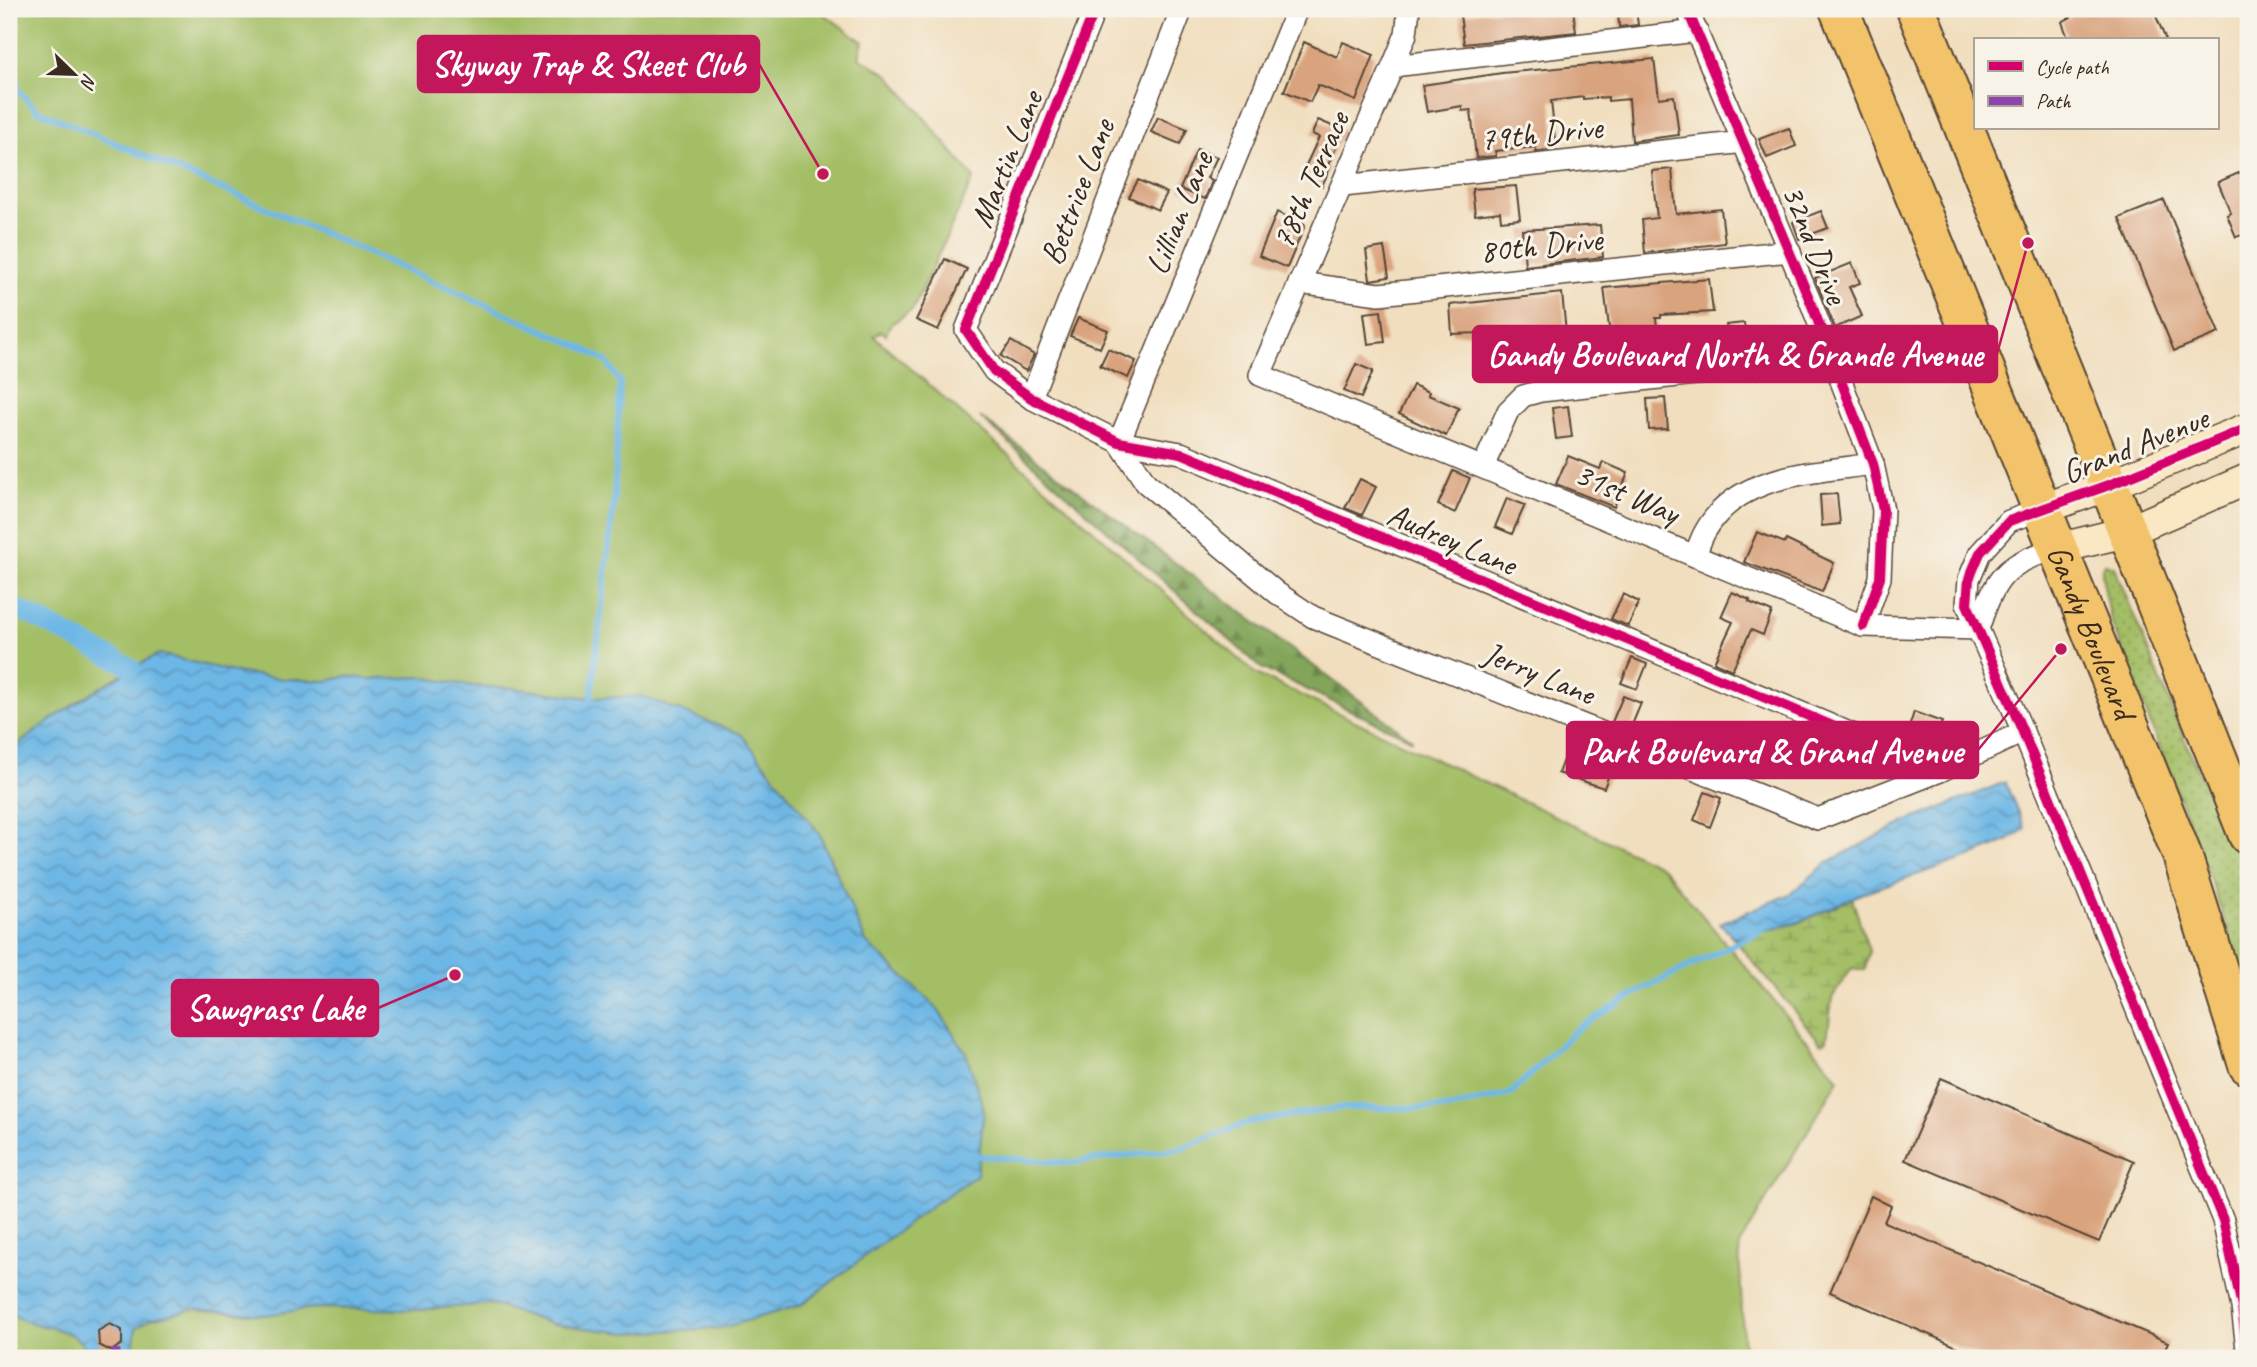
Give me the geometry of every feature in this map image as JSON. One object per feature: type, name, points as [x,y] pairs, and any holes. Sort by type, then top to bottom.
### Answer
[{"type":"highway","name":"Gandy Boulevard","points":[[1839,9],[2182,855],[2248,1065]]},
{"type":"highway","points":[[1916,9],[2248,835]]},
{"type":"street","name":"Martin Lane","points":[[966,330],[1095,9]]},
{"type":"street","name":"Bettrice Lane","points":[[1031,398],[1182,9]]},
{"type":"street","name":"Lillian Lane","points":[[1119,442],[1297,9]]},
{"type":"street","name":"78th Terrace","points":[[1261,375],[1406,34],[1409,9]]},
{"type":"street","name":"32nd Drive","points":[[1687,9],[1790,251],[1873,464],[1883,510],[1880,578],[1863,626]]},
{"type":"street","points":[[1393,66],[1697,32]]},
{"type":"street","name":"79th Drive","points":[[1343,186],[1745,142]]},
{"type":"street","name":"80th Drive","points":[[1299,283],[1378,294],[1790,251]]},
{"type":"street","name":"Audrey Lane","points":[[966,330],[994,371],[1031,398],[1119,442],[1181,453],[1940,771]]},
{"type":"street","points":[[1483,467],[1508,411],[1523,396],[1541,391],[1833,359]]},
{"type":"street","name":"31st Way","points":[[1261,375],[1863,626],[1978,629]]},
{"type":"street","name":"Grand Avenue","points":[[2040,510],[2248,428]]},
{"type":"street","name":"Jerry Lane","points":[[1119,442],[1146,483],[1277,593],[1313,617],[1818,819],[1940,771],[2023,732]]},
{"type":"street","points":[[1695,556],[1706,530],[1729,503],[1755,486],[1807,474],[1873,464]]},
{"type":"street","points":[[1978,629],[1989,595],[2003,573],[2030,556],[2126,532],[2248,479]]},
{"type":"street","points":[[2040,510],[2009,521],[1980,554],[1969,579],[1967,604],[2023,732],[2223,1220],[2242,1307],[2248,1357]]},
{"type":"green space","points":[[9,9],[817,9],[863,42],[859,57],[889,75],[974,178],[913,309],[890,325],[886,335],[881,331],[874,336],[1256,674],[1662,867],[1839,1079],[1739,1245],[1744,1358],[9,1358]]},
{"type":"green space","points":[[980,417],[1413,740],[1261,668]]},
{"type":"green space","points":[[2105,564],[2114,567],[2196,767],[2228,829],[2248,882],[2248,990],[2213,887],[2111,621],[2102,576]]},
{"type":"green space","points":[[1852,898],[1869,951],[1865,970],[1852,968],[1832,998],[1827,1040],[1821,1043],[1734,939],[1800,922]]},
{"type":"water","points":[[159,654],[233,672],[284,679],[328,681],[346,676],[369,679],[421,677],[473,686],[591,698],[641,696],[741,734],[819,833],[866,942],[936,1007],[966,1053],[984,1110],[977,1175],[931,1206],[801,1305],[722,1328],[626,1333],[552,1324],[491,1304],[418,1310],[314,1308],[265,1315],[193,1309],[150,1319],[136,1328],[132,1355],[99,1358],[70,1334],[15,1316],[9,1311],[9,752],[82,699]]},
{"type":"water","points":[[2005,782],[2025,829],[2007,841],[1970,857],[1865,892],[1800,922],[1734,939],[1720,923],[1790,894],[1828,862],[1903,823]]},
{"type":"building","points":[[1502,9],[1573,9],[1576,32],[1464,44],[1460,15]]},
{"type":"building","points":[[1618,9],[1636,9],[1638,25],[1619,27]]},
{"type":"building","points":[[2068,9],[2153,9],[2165,38],[2068,38],[2062,22],[2071,17]]},
{"type":"building","points":[[1304,42],[1337,57],[1343,42],[1374,55],[1356,101],[1318,85],[1310,102],[1284,91]]},
{"type":"building","points":[[1654,59],[1659,98],[1674,96],[1679,135],[1632,141],[1629,99],[1608,101],[1608,97],[1583,97],[1551,101],[1556,149],[1536,152],[1536,147],[1495,151],[1496,156],[1476,158],[1471,110],[1462,111],[1462,106],[1427,112],[1422,85],[1502,73]]},
{"type":"building","points":[[1158,117],[1187,129],[1180,144],[1151,132]]},
{"type":"building","points":[[1318,120],[1344,131],[1327,167],[1330,168],[1322,186],[1301,176],[1319,137],[1312,134]]},
{"type":"building","points":[[1789,128],[1796,146],[1767,158],[1759,139]]},
{"type":"building","points":[[1197,149],[1217,157],[1207,178],[1212,181],[1205,199],[1180,189]]},
{"type":"building","points":[[1672,169],[1676,214],[1721,209],[1725,243],[1645,253],[1642,220],[1657,218],[1652,171]]},
{"type":"building","points":[[2248,169],[2248,233],[2236,237],[2227,215],[2231,213],[2218,182]]},
{"type":"building","points":[[1138,180],[1167,193],[1158,210],[1129,197]]},
{"type":"building","points":[[1516,186],[1520,219],[1501,221],[1500,212],[1475,215],[1472,189]]},
{"type":"building","points":[[2164,200],[2219,333],[2174,351],[2119,218]]},
{"type":"building","points":[[1821,211],[1828,228],[1799,239],[1793,222]]},
{"type":"building","points":[[1277,212],[1305,225],[1287,268],[1259,256]]},
{"type":"building","points":[[1600,225],[1603,257],[1525,266],[1522,230]]},
{"type":"building","points":[[1384,247],[1389,277],[1370,280],[1366,250]]},
{"type":"building","points":[[945,259],[967,269],[938,330],[916,320]]},
{"type":"building","points":[[1852,263],[1860,283],[1849,287],[1862,316],[1835,328],[1815,278]]},
{"type":"building","points":[[1709,279],[1713,312],[1661,315],[1661,318],[1656,318],[1660,360],[1522,378],[1517,334],[1514,332],[1452,334],[1450,305],[1562,293],[1567,342],[1610,335],[1604,288]]},
{"type":"building","points":[[1381,311],[1385,342],[1368,344],[1364,313]]},
{"type":"building","points":[[1078,318],[1108,330],[1100,348],[1070,336]]},
{"type":"building","points":[[1744,323],[1748,354],[1730,356],[1726,325]]},
{"type":"building","points":[[1011,341],[1034,355],[1026,371],[1001,356]]},
{"type":"building","points":[[1108,349],[1136,361],[1128,378],[1100,366]]},
{"type":"building","points":[[1356,364],[1373,371],[1361,398],[1344,391]]},
{"type":"building","points":[[1413,385],[1429,392],[1428,395],[1459,408],[1446,436],[1399,414]]},
{"type":"building","points":[[1665,398],[1668,429],[1649,430],[1647,399]]},
{"type":"building","points":[[1568,406],[1572,437],[1556,439],[1552,408]]},
{"type":"building","points":[[1568,456],[1600,469],[1603,462],[1628,473],[1614,507],[1556,484]]},
{"type":"building","points":[[1453,471],[1470,478],[1455,513],[1438,505]]},
{"type":"building","points":[[1360,479],[1376,487],[1362,515],[1345,508]]},
{"type":"building","points":[[1837,494],[1840,524],[1822,526],[1820,495]]},
{"type":"building","points":[[1507,498],[1525,505],[1512,534],[1495,527]]},
{"type":"building","points":[[1757,532],[1785,543],[1786,540],[1834,563],[1822,592],[1744,562]]},
{"type":"building","points":[[1732,592],[1772,612],[1763,635],[1751,630],[1732,670],[1714,662],[1733,622],[1721,617]]},
{"type":"building","points":[[1623,594],[1639,602],[1628,626],[1611,619]]},
{"type":"building","points":[[1632,658],[1647,664],[1637,689],[1621,683]]},
{"type":"building","points":[[1623,696],[1641,703],[1630,730],[1612,722]]},
{"type":"building","points":[[1914,712],[1942,722],[1939,731],[1958,738],[1954,750],[1945,754],[1905,740]]},
{"type":"building","points":[[1602,747],[1617,753],[1604,788],[1558,773],[1566,752],[1593,763],[1598,749],[1601,750]]},
{"type":"building","points":[[1705,792],[1721,798],[1710,827],[1694,820]]},
{"type":"building","points":[[1941,1078],[2134,1161],[2099,1242],[1905,1160]]},
{"type":"building","points":[[1871,1196],[1891,1206],[1884,1222],[2168,1342],[2161,1358],[1983,1358],[1830,1292]]},
{"type":"building","points":[[110,1324],[122,1330],[122,1344],[111,1351],[99,1345],[98,1331]]},
{"type":"waterway","points":[[9,25],[18,90],[37,110],[246,199],[583,348],[606,361],[620,382],[614,501],[591,698]]},
{"type":"waterway","points":[[9,604],[132,668]]},
{"type":"waterway","points":[[979,1156],[1069,1163],[1179,1149],[1249,1122],[1340,1108],[1448,1108],[1510,1094],[1578,1028],[1643,989],[1763,930]]},
{"type":"marked path","points":[[116,1349],[116,1358]]},
{"type":"cycle path","points":[[1095,9],[966,330],[994,371],[1031,398],[1119,442],[1181,453],[1940,771]]},
{"type":"cycle path","points":[[1687,9],[1811,303],[1873,464],[1883,510],[1880,578],[1863,626]]},
{"type":"cycle path","points":[[2248,428],[2109,485],[2009,521],[1980,553],[1969,579],[1967,604],[2023,732],[2223,1220],[2242,1307],[2248,1357]]},
{"type":"place","name":"Skyway Trap & Skeet Club","points":[[823,174]]},
{"type":"place","name":"Gandy Boulevard North & Grande Avenue","points":[[2028,243]]},
{"type":"place","name":"Park Boulevard & Grand Avenue","points":[[2061,649]]},
{"type":"place","name":"Sawgrass Lake","points":[[455,975]]}]
